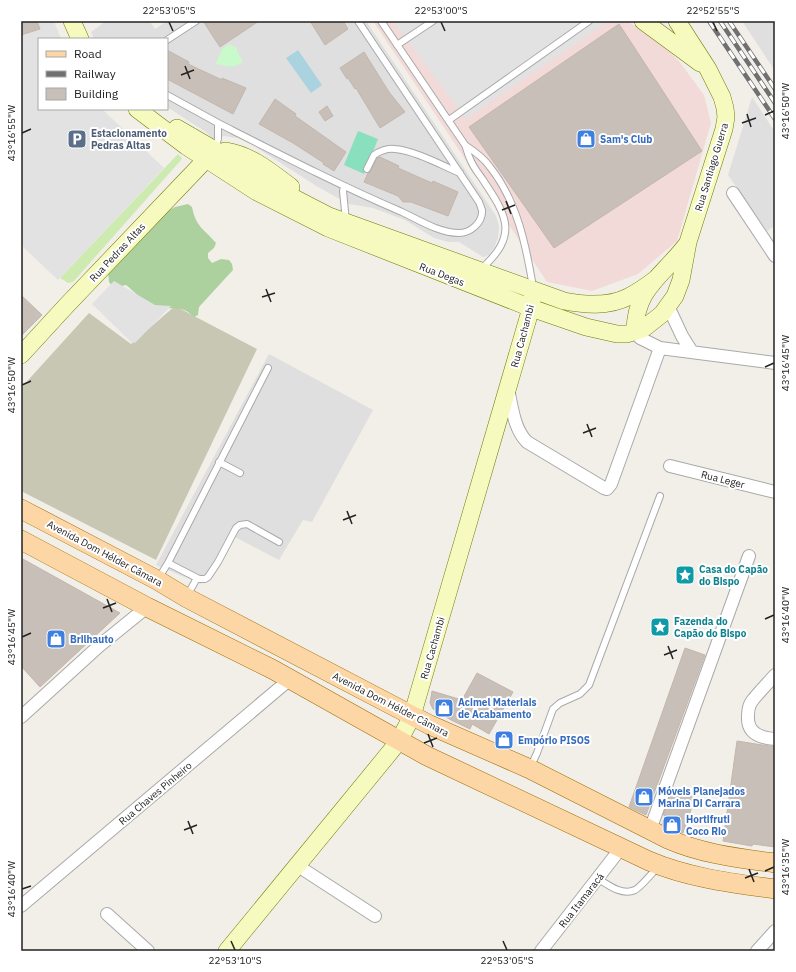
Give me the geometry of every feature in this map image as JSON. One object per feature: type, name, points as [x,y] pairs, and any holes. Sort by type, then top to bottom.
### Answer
[{"type":"main road","points":[[72,21],[80,38]]},
{"type":"main road","name":"Rua Santiago Guerra","points":[[643,21],[708,69]]},
{"type":"main road","name":"Rua Santiago Guerra","points":[[635,332],[643,329],[655,320],[675,296],[681,280],[688,242],[724,129],[726,117],[722,97],[708,69],[677,21]]},
{"type":"main road","name":"Rua Degas","points":[[139,110],[210,155],[257,192],[328,228],[530,308],[605,332],[617,334],[635,332]]},
{"type":"main road","name":"Rua Degas","points":[[143,110],[192,136],[210,155]]},
{"type":"main road","name":"Rua Degas","points":[[210,155],[234,152],[250,158],[264,166],[329,216],[564,301],[596,305],[613,302],[627,298],[657,278]]},
{"type":"main road","name":"Rua Pedras Altas","points":[[21,355],[210,155]]},
{"type":"main road","name":"Rua Santiago Guerra","points":[[657,278],[677,257],[688,242]]},
{"type":"main road","points":[[635,332],[637,308],[645,292],[657,278]]},
{"type":"main road","name":"Rua Cachambi","points":[[227,951],[399,741],[412,716],[508,388],[534,290]]},
{"type":"main road","name":"Avenida Dom Hélder Câmara","points":[[21,509],[157,580],[186,598],[412,716],[530,769],[650,830],[685,846],[703,851],[775,863]]},
{"type":"main road","points":[[21,540],[147,607],[272,669],[289,680],[372,724],[427,756],[660,866],[704,878],[775,890]]},
{"type":"main road","points":[[289,680],[304,669],[312,667],[322,669]]},
{"type":"street","points":[[733,193],[775,256]]},
{"type":"street","points":[[668,306],[682,336],[692,352]]},
{"type":"street","points":[[635,332],[640,338],[660,348],[775,364]]},
{"type":"street","points":[[508,388],[516,424],[521,436],[527,442],[607,489],[611,484],[660,348]]},
{"type":"street","name":"Rua Leger","points":[[670,466],[775,492]]},
{"type":"street","points":[[650,830],[749,556]]},
{"type":"street","points":[[21,717],[99,646],[147,607]]},
{"type":"street","points":[[775,675],[751,702],[748,711],[747,723],[751,730],[762,737],[775,739]]},
{"type":"street","name":"Rua Chaves Pinheiro","points":[[21,906],[289,680]]},
{"type":"street","name":"Rua Itamaracá","points":[[541,951],[622,848]]},
{"type":"street","points":[[298,866],[375,916]]},
{"type":"street","points":[[106,914],[148,951]]},
{"type":"street","points":[[757,951],[775,931]]},
{"type":"lane","points":[[168,39],[196,21]]},
{"type":"lane","points":[[168,96],[218,123],[344,186],[440,229],[458,233],[467,233],[475,228],[479,221],[482,210],[479,202],[358,21]]},
{"type":"lane","points":[[381,21],[465,145],[473,164],[501,207],[505,216],[505,234],[497,251],[480,271]]},
{"type":"lane","points":[[397,45],[433,21]]},
{"type":"lane","points":[[449,120],[589,21]]},
{"type":"lane","points":[[210,155],[218,139],[218,123]]},
{"type":"lane","points":[[465,145],[478,154],[490,167],[507,193],[515,210],[520,227],[534,290]]},
{"type":"lane","points":[[367,169],[374,155],[386,150],[395,149],[417,155],[460,173]]},
{"type":"lane","points":[[344,186],[343,191],[346,221]]},
{"type":"lane","points":[[157,580],[168,563],[268,368]]},
{"type":"lane","points":[[219,462],[240,473]]},
{"type":"lane","points":[[530,769],[552,709],[560,703],[580,694],[589,685],[660,496]]},
{"type":"lane","points":[[168,563],[197,578],[205,579],[218,562],[236,528],[240,525],[247,524],[279,542]]},
{"type":"lane","points":[[186,598],[197,578]]},
{"type":"lane","points":[[597,878],[611,888],[624,892],[636,890],[660,866]]},
{"type":"shaded area","name":"Estacionamento Pedras Altas","points":[[37,21],[54,21],[61,38],[38,38],[38,110],[103,110],[164,168],[58,280],[21,245],[21,35],[40,29]]},
{"type":"shaded area","points":[[106,21],[150,21],[155,29],[167,21],[366,21],[496,216],[499,226],[498,238],[494,248],[489,255],[483,257],[459,242],[448,242],[434,238],[405,220],[373,208],[349,204],[318,187],[243,139],[224,136],[214,140],[206,132],[168,108],[168,38],[94,38],[91,32]]},
{"type":"shaded area","points":[[373,21],[627,21],[654,38],[679,61],[704,95],[711,123],[677,241],[638,274],[592,291],[547,282]]},
{"type":"shaded area","points":[[393,21],[602,21],[604,24],[466,119]]},
{"type":"shaded area","points":[[742,21],[775,21],[775,71]]},
{"type":"shaded area","points":[[752,97],[775,132],[775,226],[767,231],[728,175]]},
{"type":"shaded area","points":[[114,281],[155,305],[171,306],[135,343],[131,342],[92,304]]},
{"type":"shaded area","points":[[175,306],[257,349],[156,560],[21,491],[21,388],[89,313],[131,344]]},
{"type":"shaded area","points":[[269,354],[373,410],[312,522],[303,520],[279,560],[229,534],[201,584],[156,565]]},
{"type":"green space","points":[[230,44],[237,47],[237,51],[243,62],[233,66],[216,64],[222,49]]},
{"type":"green space","points":[[358,131],[378,139],[364,174],[344,165]]},
{"type":"green space","points":[[178,154],[182,158],[181,160],[73,282],[68,283],[60,278]]},
{"type":"green space","points":[[188,204],[192,207],[198,223],[216,243],[214,248],[208,253],[208,258],[212,263],[221,259],[229,260],[232,264],[233,270],[199,307],[198,315],[194,317],[184,310],[156,307],[144,301],[126,285],[117,287],[112,286],[109,282],[108,273],[162,215],[175,207]]},
{"type":"water","points":[[298,50],[322,85],[311,93],[286,58]]},
{"type":"building","points":[[21,21],[37,21],[40,29],[21,35]]},
{"type":"building","points":[[203,21],[259,21],[220,47]]},
{"type":"building","points":[[310,21],[343,21],[348,29],[325,45]]},
{"type":"building","name":"Sam's Club","points":[[619,24],[702,151],[554,248],[469,127]]},
{"type":"building","points":[[168,51],[189,62],[188,64],[222,80],[222,78],[246,88],[233,114],[168,80]]},
{"type":"building","points":[[364,52],[389,92],[405,112],[380,128],[356,88],[355,89],[340,68]]},
{"type":"building","points":[[275,99],[296,114],[295,116],[346,152],[334,171],[293,143],[259,124]]},
{"type":"building","points":[[327,106],[333,116],[325,121],[319,112]]},
{"type":"building","points":[[380,157],[399,166],[398,168],[432,183],[433,181],[458,192],[448,216],[411,202],[403,202],[398,196],[364,182],[377,158]]},
{"type":"building","points":[[21,295],[42,315],[21,336]]},
{"type":"building","name":"Brilhauto","points":[[21,558],[120,613],[40,687],[21,666]]},
{"type":"building","points":[[685,648],[705,655],[646,815],[629,807]]},
{"type":"building","points":[[477,673],[513,692],[489,734],[472,724],[470,729],[451,720],[433,709],[430,703],[432,691],[462,700]]},
{"type":"building","points":[[737,741],[775,747],[775,847],[753,844],[752,846],[723,841]]},
{"type":"building","points":[[673,787],[696,795],[683,833],[662,824],[665,815],[663,815]]},
{"type":"railway","points":[[709,21],[775,119]]},
{"type":"railway","points":[[720,21],[775,103]]},
{"type":"railway","points":[[729,21],[775,89]]},
{"type":"place","name":"Estacionamento Pedras Altas","points":[[77,139]]},
{"type":"place","name":"Sam's Club","points":[[586,139]]},
{"type":"place","name":"Casa do Capão do Bispo","points":[[685,575]]},
{"type":"place","name":"Fazenda do Capão do Bispo","points":[[660,627]]},
{"type":"place","name":"Brilhauto","points":[[56,639]]},
{"type":"place","name":"Acimel Materiais de Acabamento","points":[[444,708]]},
{"type":"place","name":"Empório PISOS","points":[[504,740]]},
{"type":"place","name":"Móveis Planejados Marina Di Carrara","points":[[644,797]]},
{"type":"place","name":"Hortifruti Coco Rio","points":[[672,825]]}]
